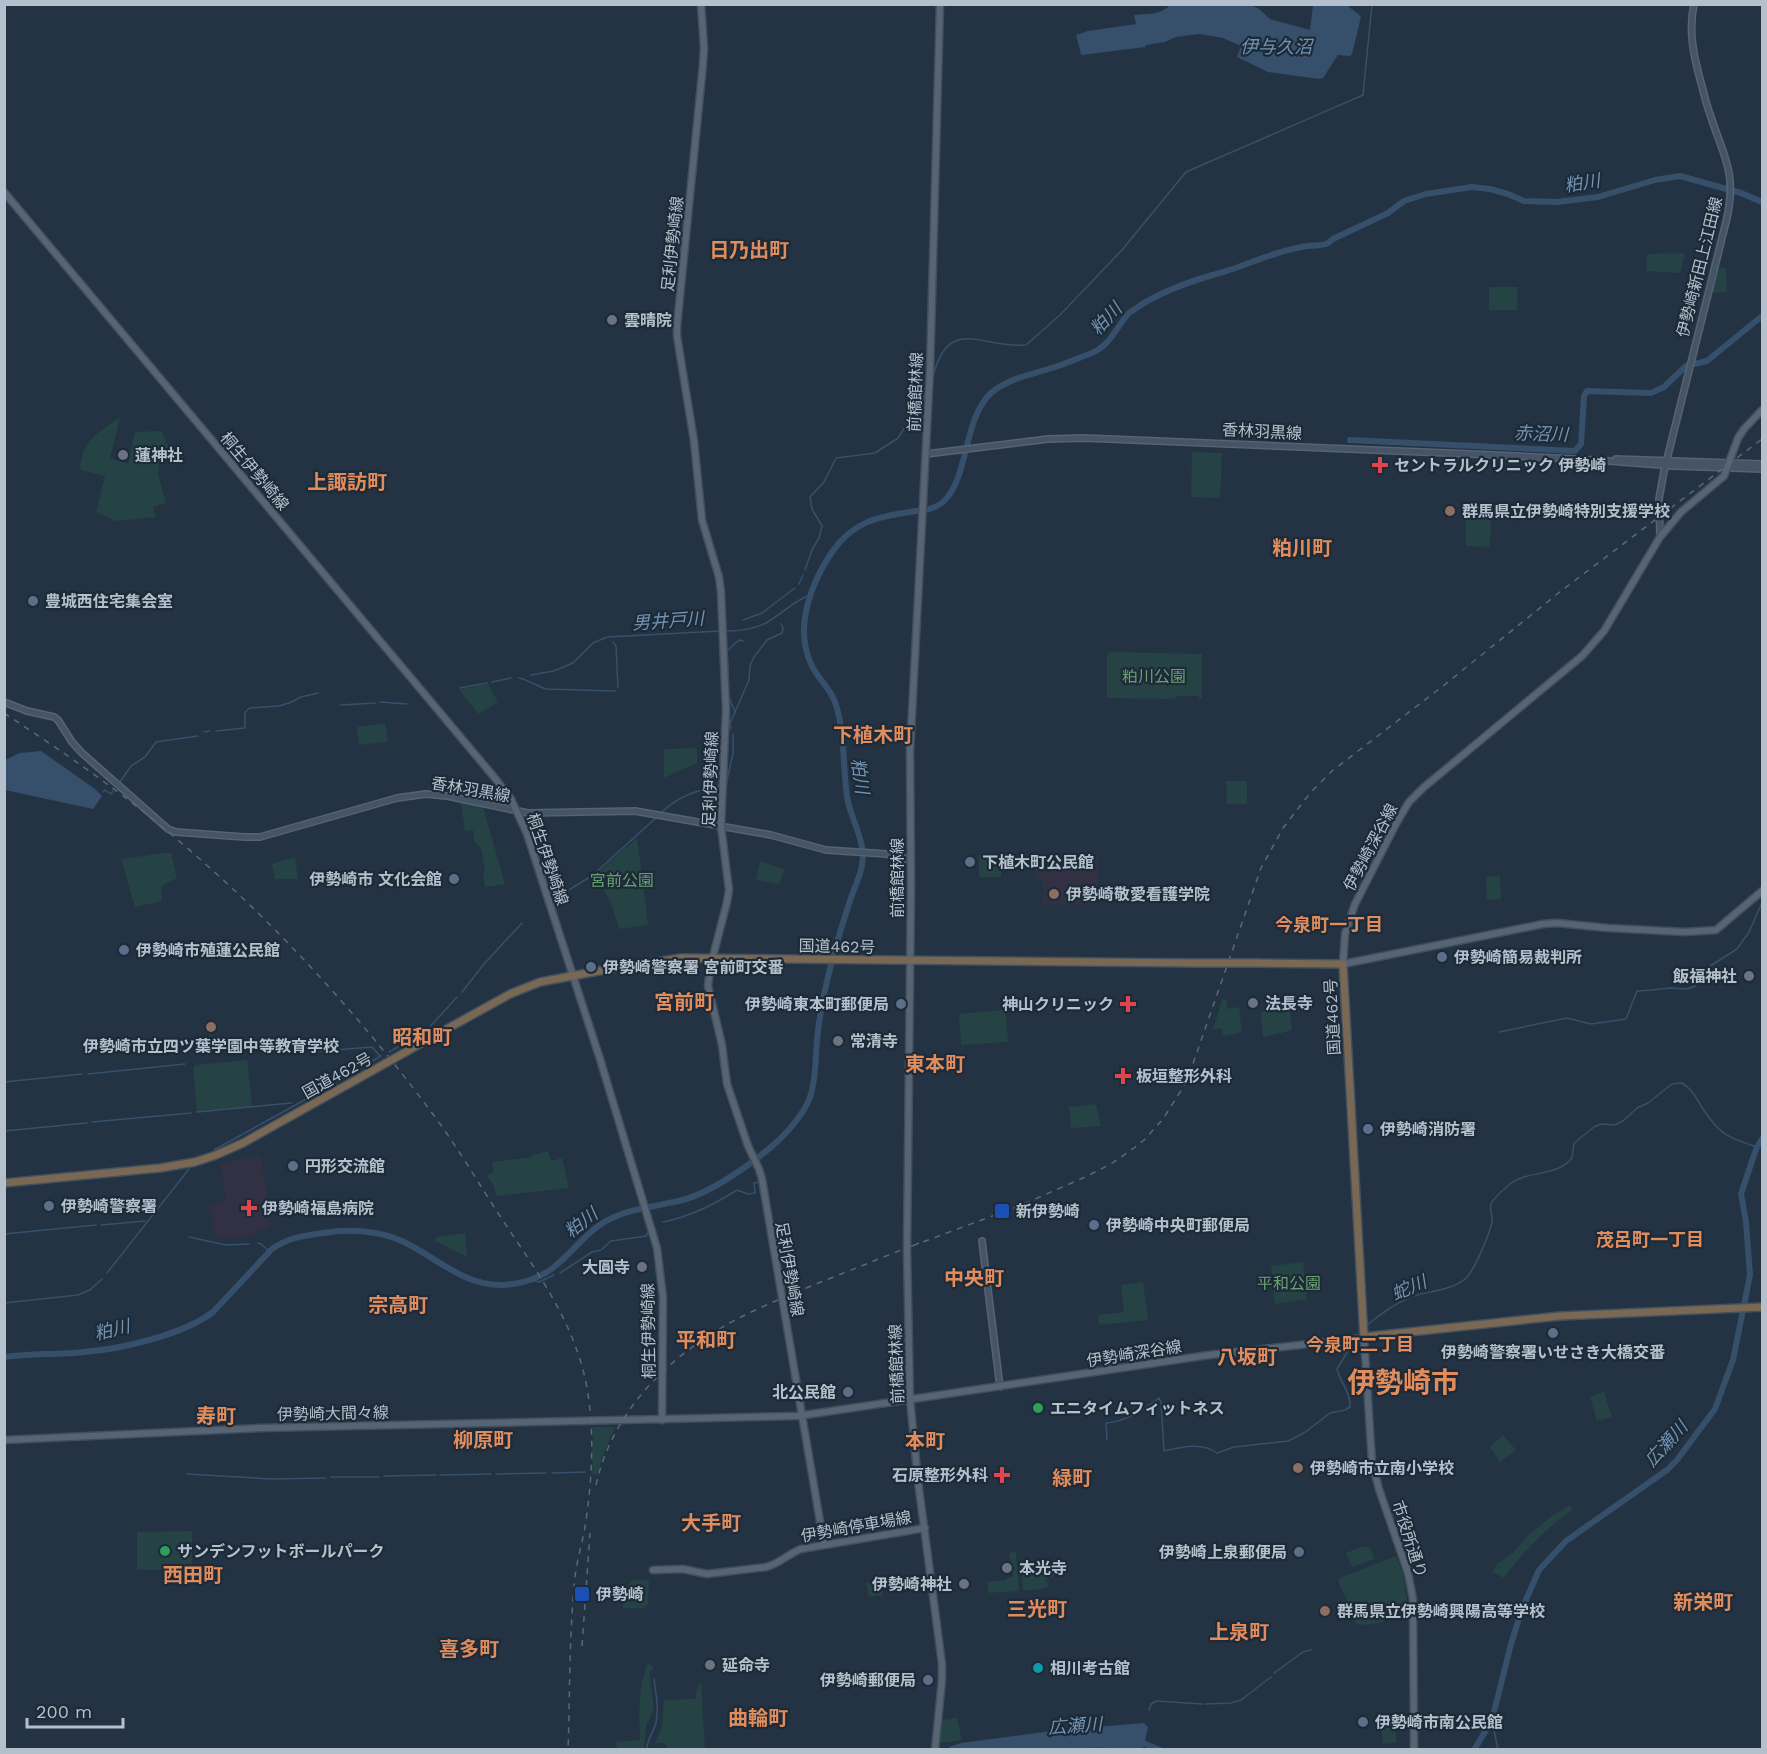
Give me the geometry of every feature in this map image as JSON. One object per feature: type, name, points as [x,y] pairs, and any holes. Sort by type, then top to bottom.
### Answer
[{"type":"highway","name":"国道462号","points":[[4,1183],[160,1168],[199,1160],[243,1143],[519,989],[546,980],[660,960],[712,958],[1343,964],[1360,1335]]},
{"type":"highway","points":[[1360,1335],[1372,1340],[1634,1314],[1762,1308]]},
{"type":"main road","name":"足利伊勢崎線","points":[[701,4],[703,64],[677,336],[694,441],[702,520],[719,577],[726,710],[721,826],[728,893],[708,976],[710,996],[722,1045],[726,1080],[759,1169],[824,1545]]},
{"type":"main road","name":"前橋館林線","points":[[935,1746],[942,1664],[910,1399],[907,1251],[910,751],[927,454],[940,4]]},
{"type":"main road","name":"伊勢崎新田上江田線","points":[[1660,537],[1659,499],[1666,463],[1729,208],[1730,181],[1726,156],[1710,115],[1693,55],[1691,23],[1694,4]]},
{"type":"main road","name":"桐生伊勢崎線","points":[[4,192],[494,777],[517,811],[527,834],[573,975],[657,1248],[662,1282],[662,1420]]},
{"type":"main road","name":"伊勢崎深谷線","points":[[1343,964],[1345,934],[1355,904],[1409,802],[1594,644],[1660,537],[1681,512],[1722,479],[1741,434],[1762,410]]},
{"type":"main road","name":"香林羽黒線","points":[[927,454],[1048,439],[1084,438],[1666,463],[1762,464]]},
{"type":"main road","name":"香林羽黒線","points":[[1728,465],[1762,469]]},
{"type":"main road","name":"香林羽黒線","points":[[4,702],[58,720],[82,753],[167,827],[176,832],[261,837],[397,798],[426,794],[535,813],[635,811],[771,835],[826,850],[872,853],[911,860]]},
{"type":"main road","points":[[1343,964],[1544,924],[1685,932],[1716,930],[1762,891]]},
{"type":"main road","points":[[982,1241],[1000,1386]]},
{"type":"main road","name":"伊勢崎深谷線","points":[[910,1399],[1360,1335]]},
{"type":"main road","name":"市役所通り","points":[[1360,1335],[1372,1462],[1408,1572],[1413,1599],[1414,1747]]},
{"type":"main road","points":[[662,1420],[801,1416],[910,1399]]},
{"type":"main road","name":"伊勢崎大間々線","points":[[4,1440],[268,1428],[662,1420]]},
{"type":"main road","name":"伊勢崎停車場線","points":[[653,1570],[683,1569],[707,1574],[766,1567],[794,1552],[925,1528]]},
{"type":"shaded area","points":[[1036,856],[1097,857],[1097,905],[1043,904],[1043,880],[1035,878]]},
{"type":"shaded area","points":[[261,1155],[271,1226],[250,1236],[217,1238],[209,1205],[226,1200],[220,1163]]},
{"type":"green space","points":[[1685,253],[1680,273],[1646,271],[1647,254]]},
{"type":"green space","points":[[1716,268],[1726,268],[1727,292],[1710,293]]},
{"type":"green space","points":[[1489,287],[1518,287],[1517,310],[1489,310]]},
{"type":"green space","points":[[120,417],[110,458],[128,464],[135,432],[161,431],[169,447],[160,451],[158,474],[166,503],[153,507],[156,517],[116,521],[96,512],[105,476],[82,470],[80,467],[82,457],[93,437]]},
{"type":"green space","points":[[1192,452],[1222,453],[1220,498],[1191,497]]},
{"type":"green space","points":[[1466,506],[1491,507],[1490,547],[1466,546]]},
{"type":"green space","name":"粕川公園","points":[[1110,652],[1202,654],[1202,698],[1177,696],[1174,699],[1107,698],[1107,656]]},
{"type":"green space","points":[[488,684],[498,702],[479,714],[459,690]]},
{"type":"green space","points":[[385,723],[388,740],[386,742],[359,745],[357,727]]},
{"type":"green space","points":[[696,748],[697,763],[664,777],[664,749]]},
{"type":"green space","points":[[1226,781],[1247,781],[1247,804],[1227,804]]},
{"type":"green space","points":[[461,803],[483,807],[505,884],[485,887],[481,849],[475,842],[473,830],[465,831]]},
{"type":"green space","name":"宮前公園","points":[[637,838],[648,924],[619,929],[611,903],[595,875]]},
{"type":"green space","points":[[171,853],[177,878],[161,886],[162,901],[135,907],[121,859]]},
{"type":"green space","points":[[979,855],[1001,856],[1001,877],[979,877]]},
{"type":"green space","points":[[295,857],[298,879],[275,879],[272,864]]},
{"type":"green space","points":[[760,861],[784,869],[780,883],[756,880]]},
{"type":"green space","points":[[1500,876],[1501,899],[1487,900],[1486,877]]},
{"type":"green space","points":[[1222,1000],[1226,1000],[1227,1009],[1239,1007],[1242,1032],[1223,1036],[1222,1028],[1213,1030]]},
{"type":"green space","points":[[1289,1002],[1292,1029],[1263,1037],[1261,1012],[1264,1012],[1264,1008],[1272,1007],[1273,1004]]},
{"type":"green space","points":[[1005,1011],[1007,1042],[961,1044],[959,1014]]},
{"type":"green space","points":[[247,1060],[252,1106],[197,1111],[193,1069],[195,1065]]},
{"type":"green space","points":[[1096,1104],[1101,1126],[1071,1128],[1069,1107]]},
{"type":"green space","points":[[548,1151],[551,1161],[562,1158],[569,1188],[496,1196],[493,1184],[486,1175],[493,1173],[492,1162],[532,1157],[532,1155]]},
{"type":"green space","points":[[465,1233],[467,1257],[435,1241],[436,1237]]},
{"type":"green space","name":"平和公園","points":[[1303,1262],[1307,1299],[1275,1304],[1271,1266]]},
{"type":"green space","points":[[1143,1282],[1148,1320],[1099,1325],[1098,1315],[1124,1312],[1121,1285]]},
{"type":"green space","points":[[1604,1392],[1612,1417],[1597,1421],[1590,1397]]},
{"type":"green space","points":[[593,1427],[615,1427],[597,1475],[592,1474]]},
{"type":"green space","points":[[1503,1435],[1516,1450],[1500,1462],[1490,1447]]},
{"type":"green space","points":[[1570,1505],[1573,1509],[1536,1541],[1504,1578],[1493,1572],[1496,1565],[1514,1552],[1527,1536]]},
{"type":"green space","name":"サンデンフットボールパーク","points":[[192,1531],[192,1570],[137,1570],[137,1532]]},
{"type":"green space","points":[[1360,1547],[1370,1547],[1374,1559],[1352,1567],[1346,1553]]},
{"type":"green space","points":[[1016,1552],[1019,1591],[988,1593],[988,1582],[1013,1577],[1009,1553]]},
{"type":"green space","points":[[1396,1556],[1403,1574],[1407,1600],[1383,1622],[1358,1624],[1354,1621],[1352,1611],[1338,1581],[1340,1578]]},
{"type":"green space","points":[[1057,1567],[1058,1575],[1046,1579],[1048,1587],[1023,1590],[1022,1573]]},
{"type":"green space","points":[[632,1580],[649,1580],[648,1604],[645,1608],[623,1608],[622,1597],[611,1596],[611,1594],[619,1595]]},
{"type":"green space","points":[[881,1580],[883,1595],[869,1597],[866,1583]]},
{"type":"green space","points":[[647,1665],[652,1665],[653,1670],[650,1671],[650,1676],[654,1709],[646,1725],[644,1749],[617,1749],[616,1742],[640,1740],[639,1711]]},
{"type":"green space","points":[[701,1684],[705,1749],[669,1749],[664,1743],[655,1743],[662,1726],[664,1700],[695,1699],[698,1685]]},
{"type":"green space","points":[[1392,1714],[1397,1742],[1383,1744],[1379,1716]]},
{"type":"green space","points":[[957,1718],[962,1740],[940,1743],[942,1720]]},
{"type":"water","name":"伊与久沼","points":[[1170,5],[1249,5],[1258,8],[1270,19],[1310,30],[1313,5],[1347,5],[1361,17],[1352,54],[1350,56],[1338,55],[1323,78],[1319,79],[1268,72],[1237,57],[1241,46],[1223,38],[1199,34],[1176,37],[1145,47],[1081,54],[1076,35],[1136,24],[1134,15],[1157,12]]},
{"type":"water","points":[[41,751],[102,796],[93,809],[5,790],[5,760],[20,753]]},
{"type":"water","points":[[1144,1723],[1148,1727],[1143,1749],[949,1749],[961,1743],[1060,1730]]},
{"type":"waterway","points":[[933,377],[940,358],[948,346],[958,340],[969,339],[1026,345],[1060,315],[1122,250],[1186,172],[1363,95],[1372,4]]},
{"type":"waterway","name":"粕川","points":[[4,1357],[116,1348],[151,1340],[185,1328],[213,1312],[272,1249],[291,1239],[323,1233],[354,1231],[385,1235],[416,1248],[451,1270],[476,1281],[503,1285],[523,1282],[554,1267],[601,1224],[629,1212],[679,1201],[705,1191],[746,1167],[780,1139],[802,1113],[811,1094],[826,984],[863,862],[861,841],[848,802],[842,739],[835,702],[811,664],[806,650],[804,635],[807,606],[824,564],[840,542],[857,527],[876,519],[928,509],[944,501],[958,478],[975,417],[982,404],[998,388],[1014,380],[1099,350],[1109,341],[1129,313],[1162,293],[1281,252],[1329,243],[1388,213],[1404,201],[1426,194],[1472,187],[1490,189],[1524,201],[1557,202],[1598,197],[1655,180],[1680,176],[1741,193],[1762,202]]},
{"type":"waterway","name":"赤沼川","points":[[1350,440],[1575,451],[1581,444],[1584,396],[1587,391],[1651,393],[1664,387],[1686,366],[1707,361],[1762,316]]},
{"type":"waterway","points":[[805,570],[822,526],[812,509],[810,497],[824,482],[836,458],[875,453],[898,438],[924,398],[928,379]]},
{"type":"waterway","points":[[799,584],[803,575]]},
{"type":"waterway","points":[[743,620],[762,613],[795,588]]},
{"type":"waterway","name":"男井戸川","points":[[725,631],[736,631],[761,625],[810,595]]},
{"type":"waterway","points":[[735,712],[749,680],[750,666],[754,657],[767,640],[782,633],[781,624]]},
{"type":"waterway","name":"男井戸川","points":[[531,675],[554,671],[573,663],[593,643],[607,637],[720,631]]},
{"type":"waterway","points":[[731,729],[730,723],[735,712],[729,697],[727,651],[739,640],[743,641]]},
{"type":"waterway","points":[[613,642],[616,646],[618,688]]},
{"type":"waterway","name":"男井戸川","points":[[492,682],[511,678]]},
{"type":"waterway","points":[[519,678],[546,689],[615,691]]},
{"type":"waterway","name":"男井戸川","points":[[460,688],[487,683]]},
{"type":"waterway","name":"男井戸川","points":[[216,731],[245,728],[245,712],[250,708],[279,706],[318,693]]},
{"type":"waterway","name":"男井戸川","points":[[380,702],[407,704]]},
{"type":"waterway","name":"男井戸川","points":[[341,705],[375,703]]},
{"type":"waterway","name":"男井戸川","points":[[204,732],[210,731]]},
{"type":"waterway","points":[[726,785],[733,753],[733,734]]},
{"type":"waterway","name":"男井戸川","points":[[120,782],[131,766],[145,757],[156,742],[198,736]]},
{"type":"waterway","points":[[661,813],[674,802],[689,794],[721,786]]},
{"type":"waterway","name":"男井戸川","points":[[103,792],[105,790],[111,794],[113,791]]},
{"type":"waterway","points":[[594,874],[658,816]]},
{"type":"waterway","points":[[554,899],[590,877]]},
{"type":"waterway","points":[[1499,1032],[1567,1018],[1591,1024],[1626,1019],[1637,991],[1692,988],[1695,986],[1696,975],[1737,949],[1749,932],[1762,903]]},
{"type":"waterway","points":[[462,992],[522,923]]},
{"type":"waterway","points":[[427,1030],[457,997]]},
{"type":"waterway","points":[[389,1052],[423,1033]]},
{"type":"waterway","points":[[310,1052],[372,1047],[380,1056]]},
{"type":"waterway","points":[[314,1094],[381,1056]]},
{"type":"waterway","points":[[88,1074],[185,1064]]},
{"type":"waterway","points":[[4,1082],[82,1074]]},
{"type":"waterway","name":"蛇川","points":[[1366,1326],[1408,1298],[1448,1288],[1462,1281],[1468,1276],[1482,1250],[1492,1222],[1491,1204],[1499,1193],[1517,1180],[1551,1171],[1566,1164],[1572,1158],[1574,1143],[1594,1127],[1601,1124],[1615,1125],[1623,1121],[1637,1108],[1648,1103],[1672,1084],[1682,1083],[1689,1088],[1720,1130],[1739,1141],[1757,1147]]},
{"type":"waterway","points":[[214,1150],[310,1097]]},
{"type":"waterway","points":[[197,1112],[291,1103]]},
{"type":"waterway","points":[[92,1122],[191,1113]]},
{"type":"waterway","points":[[4,1131],[87,1123]]},
{"type":"waterway","name":"広瀬川","points":[[1474,1750],[1492,1720],[1511,1644],[1522,1609],[1539,1570],[1566,1541],[1667,1470],[1715,1409],[1733,1360],[1750,1275],[1746,1222],[1741,1194],[1757,1147],[1762,1139]]},
{"type":"waterway","points":[[107,1273],[189,1169]]},
{"type":"waterway","points":[[663,1222],[702,1209],[737,1190],[748,1194],[755,1193],[754,1183],[761,1182]]},
{"type":"waterway","points":[[101,1225],[145,1221]]},
{"type":"waterway","points":[[4,1234],[96,1225]]},
{"type":"waterway","points":[[560,1273],[592,1252],[601,1250],[611,1241],[646,1236],[649,1231]]},
{"type":"waterway","points":[[189,1237],[226,1245],[249,1244]]},
{"type":"waterway","points":[[258,1243],[270,1252]]},
{"type":"waterway","points":[[531,1280],[539,1282],[554,1275]]},
{"type":"waterway","points":[[4,1303],[78,1295],[90,1290],[102,1279]]},
{"type":"waterway","name":"蛇川","points":[[1107,1440],[1106,1423],[1134,1415],[1159,1398],[1164,1451],[1198,1446],[1217,1453],[1234,1447],[1288,1441],[1304,1433],[1330,1413],[1350,1407],[1349,1397],[1337,1369],[1354,1341]]},
{"type":"waterway","points":[[552,1473],[585,1472]]},
{"type":"waterway","points":[[496,1474],[546,1473]]},
{"type":"waterway","points":[[187,1474],[272,1479],[326,1478]]},
{"type":"waterway","points":[[440,1475],[491,1474]]},
{"type":"waterway","points":[[384,1476],[436,1475]]},
{"type":"waterway","points":[[331,1477],[379,1477]]},
{"type":"waterway","points":[[1274,1673],[1303,1652],[1311,1650]]},
{"type":"waterway","points":[[1205,1704],[1231,1703],[1241,1700],[1271,1677]]},
{"type":"waterway","points":[[647,1750],[657,1717],[654,1679]]},
{"type":"waterway","points":[[1149,1710],[1151,1704],[1156,1701],[1202,1704]]},
{"type":"waterway","points":[[1492,1720],[1498,1750]]},
{"type":"waterway","name":"広瀬川","points":[[1138,1741],[1160,1750]]},
{"type":"railway","points":[[912,1246],[1019,1206],[1083,1178],[1111,1164],[1144,1140],[1163,1119],[1187,1081],[1261,868],[1283,828],[1311,792],[1332,771],[1561,591],[1762,439]]},
{"type":"railway","points":[[4,713],[78,763],[150,817],[190,850],[266,920],[302,958],[371,1035],[435,1117],[552,1296],[573,1340],[581,1364],[587,1388],[592,1440],[591,1475],[585,1527],[573,1599],[568,1750]]},
{"type":"railway","points":[[596,1485],[604,1457],[631,1407],[649,1385],[692,1347],[741,1317],[919,1243]]},
{"type":"railway","points":[[582,1646],[590,1533]]},
{"type":"place","name":"雲晴院","points":[[612,320]]},
{"type":"place","name":"蓮神社","points":[[123,455]]},
{"type":"place","name":"セントラルクリニック 伊勢崎","points":[[1380,465]]},
{"type":"place","name":"群馬県立伊勢崎特別支援学校","points":[[1450,511]]},
{"type":"place","name":"豊城西住宅集会室","points":[[33,601]]},
{"type":"place","name":"下植木町公民館","points":[[970,862]]},
{"type":"place","name":"伊勢崎市 文化会館","points":[[454,879]]},
{"type":"place","name":"伊勢崎敬愛看護学院","points":[[1054,894]]},
{"type":"place","name":"伊勢崎市殖蓮公民館","points":[[124,950]]},
{"type":"place","name":"伊勢崎簡易裁判所","points":[[1442,957]]},
{"type":"place","name":"伊勢崎警察署 宮前町交番","points":[[591,967]]},
{"type":"place","name":"飯福神社","points":[[1749,976]]},
{"type":"place","name":"法長寺","points":[[1253,1003]]},
{"type":"place","name":"伊勢崎東本町郵便局","points":[[901,1004]]},
{"type":"place","name":"神山クリニック","points":[[1128,1004]]},
{"type":"place","name":"伊勢崎市立四ツ葉学園中等教育学校","points":[[211,1027]]},
{"type":"place","name":"常清寺","points":[[838,1041]]},
{"type":"place","name":"板垣整形外科","points":[[1123,1076]]},
{"type":"place","name":"伊勢崎消防署","points":[[1368,1129]]},
{"type":"place","name":"円形交流館","points":[[293,1166]]},
{"type":"place","name":"伊勢崎警察署","points":[[49,1206]]},
{"type":"place","name":"伊勢崎福島病院","points":[[249,1208]]},
{"type":"place","name":"新伊勢崎","points":[[1002,1211]]},
{"type":"place","name":"伊勢崎中央町郵便局","points":[[1094,1225]]},
{"type":"place","name":"大圓寺","points":[[642,1267]]},
{"type":"place","name":"伊勢崎警察署いせさき大橋交番","points":[[1553,1333]]},
{"type":"place","name":"北公民館","points":[[848,1392]]},
{"type":"place","name":"エニタイムフィットネス","points":[[1038,1408]]},
{"type":"place","name":"伊勢崎市立南小学校","points":[[1298,1468]]},
{"type":"place","name":"石原整形外科","points":[[1002,1475]]},
{"type":"place","name":"サンデンフットボールパーク","points":[[165,1551]]},
{"type":"place","name":"伊勢崎上泉郵便局","points":[[1299,1552]]},
{"type":"place","name":"本光寺","points":[[1007,1568]]},
{"type":"place","name":"伊勢崎神社","points":[[964,1584]]},
{"type":"place","name":"伊勢崎","points":[[582,1594]]},
{"type":"place","name":"群馬県立伊勢崎興陽高等学校","points":[[1325,1611]]},
{"type":"place","name":"延命寺","points":[[710,1665]]},
{"type":"place","name":"相川考古館","points":[[1038,1668]]},
{"type":"place","name":"伊勢崎郵便局","points":[[928,1680]]},
{"type":"place","name":"伊勢崎市南公民館","points":[[1363,1722]]},
{"type":"district","name":"日乃出町","points":[[749,250]]},
{"type":"district","name":"上諏訪町","points":[[347,482]]},
{"type":"district","name":"粕川町","points":[[1302,548]]},
{"type":"district","name":"下植木町","points":[[873,735]]},
{"type":"district","name":"今泉町一丁目","points":[[1329,925]]},
{"type":"district","name":"宮前町","points":[[684,1002]]},
{"type":"district","name":"昭和町","points":[[422,1037]]},
{"type":"district","name":"東本町","points":[[935,1064]]},
{"type":"district","name":"茂呂町一丁目","points":[[1650,1240]]},
{"type":"district","name":"中央町","points":[[974,1278]]},
{"type":"district","name":"宗高町","points":[[398,1305]]},
{"type":"district","name":"平和町","points":[[706,1340]]},
{"type":"district","name":"今泉町二丁目","points":[[1360,1345]]},
{"type":"district","name":"八坂町","points":[[1247,1357]]},
{"type":"district","name":"伊勢崎市","points":[[1403,1382]]},
{"type":"district","name":"寿町","points":[[216,1416]]},
{"type":"district","name":"柳原町","points":[[483,1440]]},
{"type":"district","name":"本町","points":[[925,1441]]},
{"type":"district","name":"緑町","points":[[1072,1478]]},
{"type":"district","name":"大手町","points":[[711,1523]]},
{"type":"district","name":"西田町","points":[[193,1575]]},
{"type":"district","name":"新栄町","points":[[1703,1602]]},
{"type":"district","name":"三光町","points":[[1037,1609]]},
{"type":"district","name":"上泉町","points":[[1239,1632]]},
{"type":"district","name":"喜多町","points":[[469,1649]]},
{"type":"district","name":"曲輪町","points":[[758,1718]]}]
